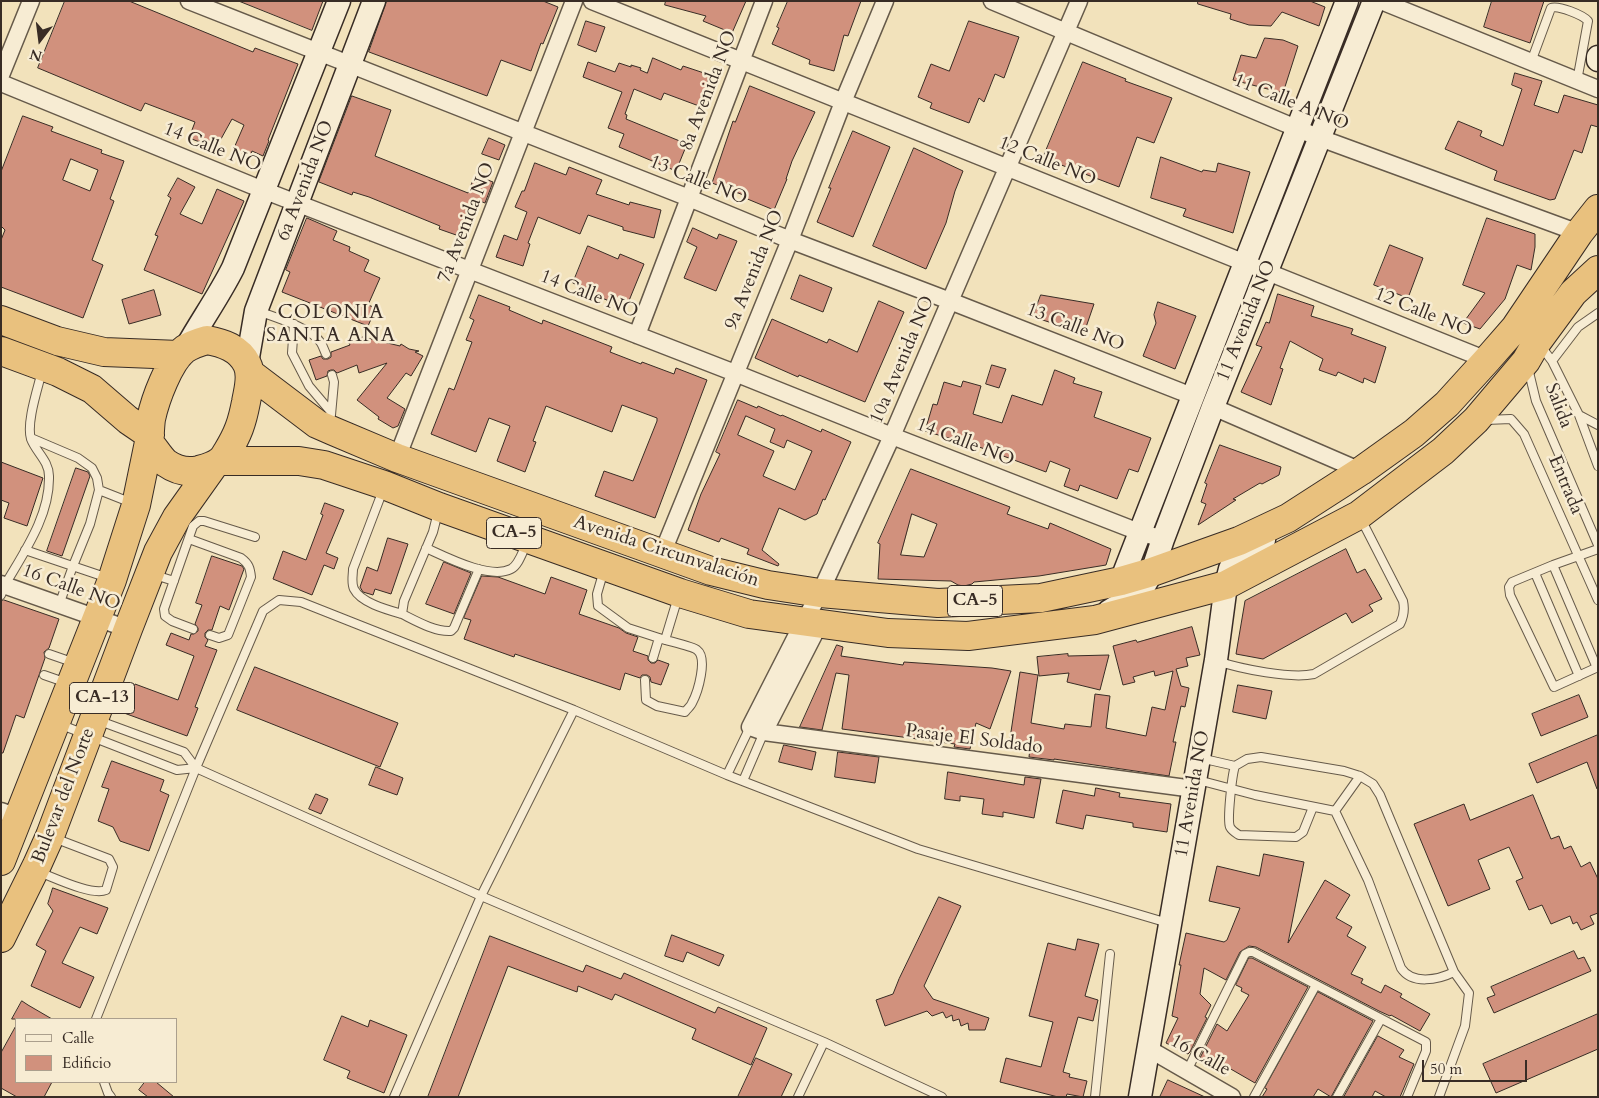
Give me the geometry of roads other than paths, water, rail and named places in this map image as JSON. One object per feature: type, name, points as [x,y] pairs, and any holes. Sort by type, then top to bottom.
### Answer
[{"type":"highway","name":"Avenida Circunvalación","points":[[249,369],[317,424],[332,422],[397,458],[711,571],[768,586],[820,593],[938,603],[1041,598],[1121,581],[1239,541],[1288,518],[1361,471],[1414,433],[1447,404],[1487,360],[1515,328],[1579,233],[1598,209]]},
{"type":"highway","name":"Avenida Circunvalación","points":[[218,463],[299,461],[324,465],[680,593],[749,614],[888,633],[968,636],[1095,620],[1226,585],[1360,515],[1443,451],[1476,420],[1538,355],[1585,292],[1598,270]]},
{"type":"highway","points":[[1,320],[57,341],[104,352],[183,352]]},
{"type":"highway","name":"CA-5","points":[[183,352],[206,340],[223,343],[235,349],[249,369]]},
{"type":"highway","points":[[1,351],[58,372],[92,390],[150,439]]},
{"type":"highway","points":[[150,439],[151,421],[161,388],[168,372],[183,352]]},
{"type":"highway","points":[[218,463],[237,436],[243,418],[249,369]]},
{"type":"highway","name":"CA-5","points":[[150,439],[165,462],[182,471],[194,471],[218,463]]},
{"type":"highway","name":"Bulevar del Norte","points":[[1,861],[10,814],[56,723],[112,580],[136,505],[150,439]]},
{"type":"highway","name":"Bulevar del Norte","points":[[1,938],[50,836],[128,629],[166,567],[177,517],[218,463]]},
{"type":"highway","points":[[529,538],[558,536],[576,539],[647,564],[657,561],[662,554]]},
{"type":"street","points":[[1,75],[31,1]]},
{"type":"street","name":"13 Calle NO","points":[[190,1],[689,198],[790,240],[1192,396]]},
{"type":"street","name":"6a Avenida NO","points":[[183,352],[202,319],[219,295],[233,268],[339,1]]},
{"type":"street","name":"6a Avenida NO","points":[[249,369],[256,310],[374,1]]},
{"type":"street","name":"7a Avenida NO","points":[[397,458],[574,1]]},
{"type":"street","name":"12 Calle NO","points":[[592,1],[1487,360]]},
{"type":"street","name":"8a Avenida NO","points":[[637,335],[764,1]]},
{"type":"street","name":"9a Avenida NO","points":[[662,554],[885,1]]},
{"type":"street","name":"11 Calle A NO","points":[[992,1],[1320,138],[1579,233]]},
{"type":"street","name":"10a Avenida NO","points":[[757,730],[812,622],[820,593],[892,436],[1078,1]]},
{"type":"street","name":"11 Avenida NO","points":[[1121,581],[1347,1]]},
{"type":"street","name":"11 Avenida NO","points":[[1095,620],[1135,595],[1143,588],[1152,572],[1213,407],[1374,1]]},
{"type":"street","points":[[1381,1],[1598,89]]},
{"type":"street","name":"14 Calle NO","points":[[1,83],[263,190],[1139,532],[1163,539]]},
{"type":"street","points":[[1213,407],[1361,471]]},
{"type":"street","name":"11 Avenida NO","points":[[1140,1097],[1230,569],[1235,558],[1280,530],[1288,518]]},
{"type":"street","name":"16 Calle NO","points":[[2,588],[128,629]]},
{"type":"street","name":"Pasaje El Soldado","points":[[757,730],[1194,784]]},
{"type":"street","name":"16 Calle","points":[[1148,1049],[1232,1097]]},
{"type":"lane","points":[[1530,62],[1551,8],[1558,7],[1588,21],[1576,81]]},
{"type":"lane","points":[[256,310],[294,324],[313,335],[321,342],[326,354]]},
{"type":"lane","points":[[1598,313],[1538,355],[1579,415],[1598,466]]},
{"type":"lane","points":[[294,324],[292,353],[308,386],[332,422]]},
{"type":"lane","name":"Salida","points":[[1538,355],[1536,401],[1598,545]]},
{"type":"lane","points":[[2,588],[39,524],[48,495],[50,475],[47,464],[31,438],[32,412],[43,367]]},
{"type":"lane","points":[[332,374],[334,382],[332,422]]},
{"type":"lane","points":[[1579,415],[1598,424]]},
{"type":"lane","name":"Entrada","points":[[1476,420],[1511,419],[1524,434],[1598,600]]},
{"type":"lane","points":[[31,438],[78,458],[92,468],[97,478],[99,490],[90,524],[59,605]]},
{"type":"lane","points":[[384,486],[353,569],[352,581],[354,588],[360,596],[373,604],[446,632],[454,628],[479,569]]},
{"type":"lane","points":[[99,490],[136,505]]},
{"type":"lane","points":[[402,614],[404,601],[433,532],[439,507]]},
{"type":"lane","points":[[1216,660],[1229,665],[1292,676],[1304,676],[1314,674],[1400,624],[1405,609],[1403,602],[1360,515]]},
{"type":"lane","points":[[193,629],[172,621],[165,616],[164,609],[166,567],[190,539],[193,526],[198,521],[204,521],[256,537]]},
{"type":"lane","points":[[426,548],[479,569],[497,572],[511,569],[516,564],[529,538]]},
{"type":"lane","points":[[190,539],[241,558],[248,563],[251,570],[251,577],[228,635],[219,638],[210,635]]},
{"type":"lane","points":[[1553,565],[1598,668],[1554,687],[1510,595],[1509,587],[1512,582],[1553,565],[1598,549]]},
{"type":"lane","points":[[25,550],[112,580]]},
{"type":"lane","points":[[605,566],[597,594],[598,606],[628,628],[696,649],[701,654],[703,661],[700,677],[692,704],[685,712],[657,706],[646,700],[646,680]]},
{"type":"lane","points":[[1535,573],[1578,676]]},
{"type":"lane","points":[[653,658],[680,593]]},
{"type":"lane","points":[[96,1018],[196,768],[263,612],[279,600],[301,602],[574,710],[726,775],[918,849],[1170,924]]},
{"type":"lane","points":[[49,654],[75,675]]},
{"type":"lane","points":[[44,674],[75,675]]},
{"type":"lane","points":[[394,1097],[481,896],[574,710]]},
{"type":"lane","points":[[56,723],[91,727],[184,752],[196,768],[481,896],[824,1042],[942,1097]]},
{"type":"lane","points":[[91,727],[177,770],[196,768]]},
{"type":"lane","points":[[726,775],[757,730]]},
{"type":"lane","points":[[743,781],[757,730]]},
{"type":"lane","points":[[1199,758],[1234,766],[1252,758],[1266,757],[1344,771],[1360,776],[1373,784],[1380,795],[1454,972],[1469,993],[1465,1026],[1439,1097]]},
{"type":"lane","points":[[1234,766],[1228,822],[1233,831],[1239,835],[1296,837],[1303,832],[1313,807]]},
{"type":"lane","points":[[1335,811],[1360,776]]},
{"type":"lane","points":[[1194,784],[1231,789],[1335,811]]},
{"type":"lane","points":[[1335,811],[1368,880],[1401,968],[1405,974],[1413,978],[1428,980],[1444,977],[1454,972]]},
{"type":"lane","points":[[34,871],[100,893],[106,890],[114,867],[108,859],[50,836]]},
{"type":"lane","points":[[1187,1071],[1245,954],[1253,952],[1426,1042],[1426,1051],[1407,1097]]},
{"type":"lane","points":[[1096,1097],[1110,954]]},
{"type":"lane","points":[[1254,1097],[1316,985]]},
{"type":"lane","points":[[1337,1097],[1381,1019]]},
{"type":"lane","points":[[798,1097],[824,1042]]},
{"type":"lane","points":[[104,1083],[111,1097]]},
{"type":"district","name":"COLONIA SANTA ANA","points":[[331,324]]}]
